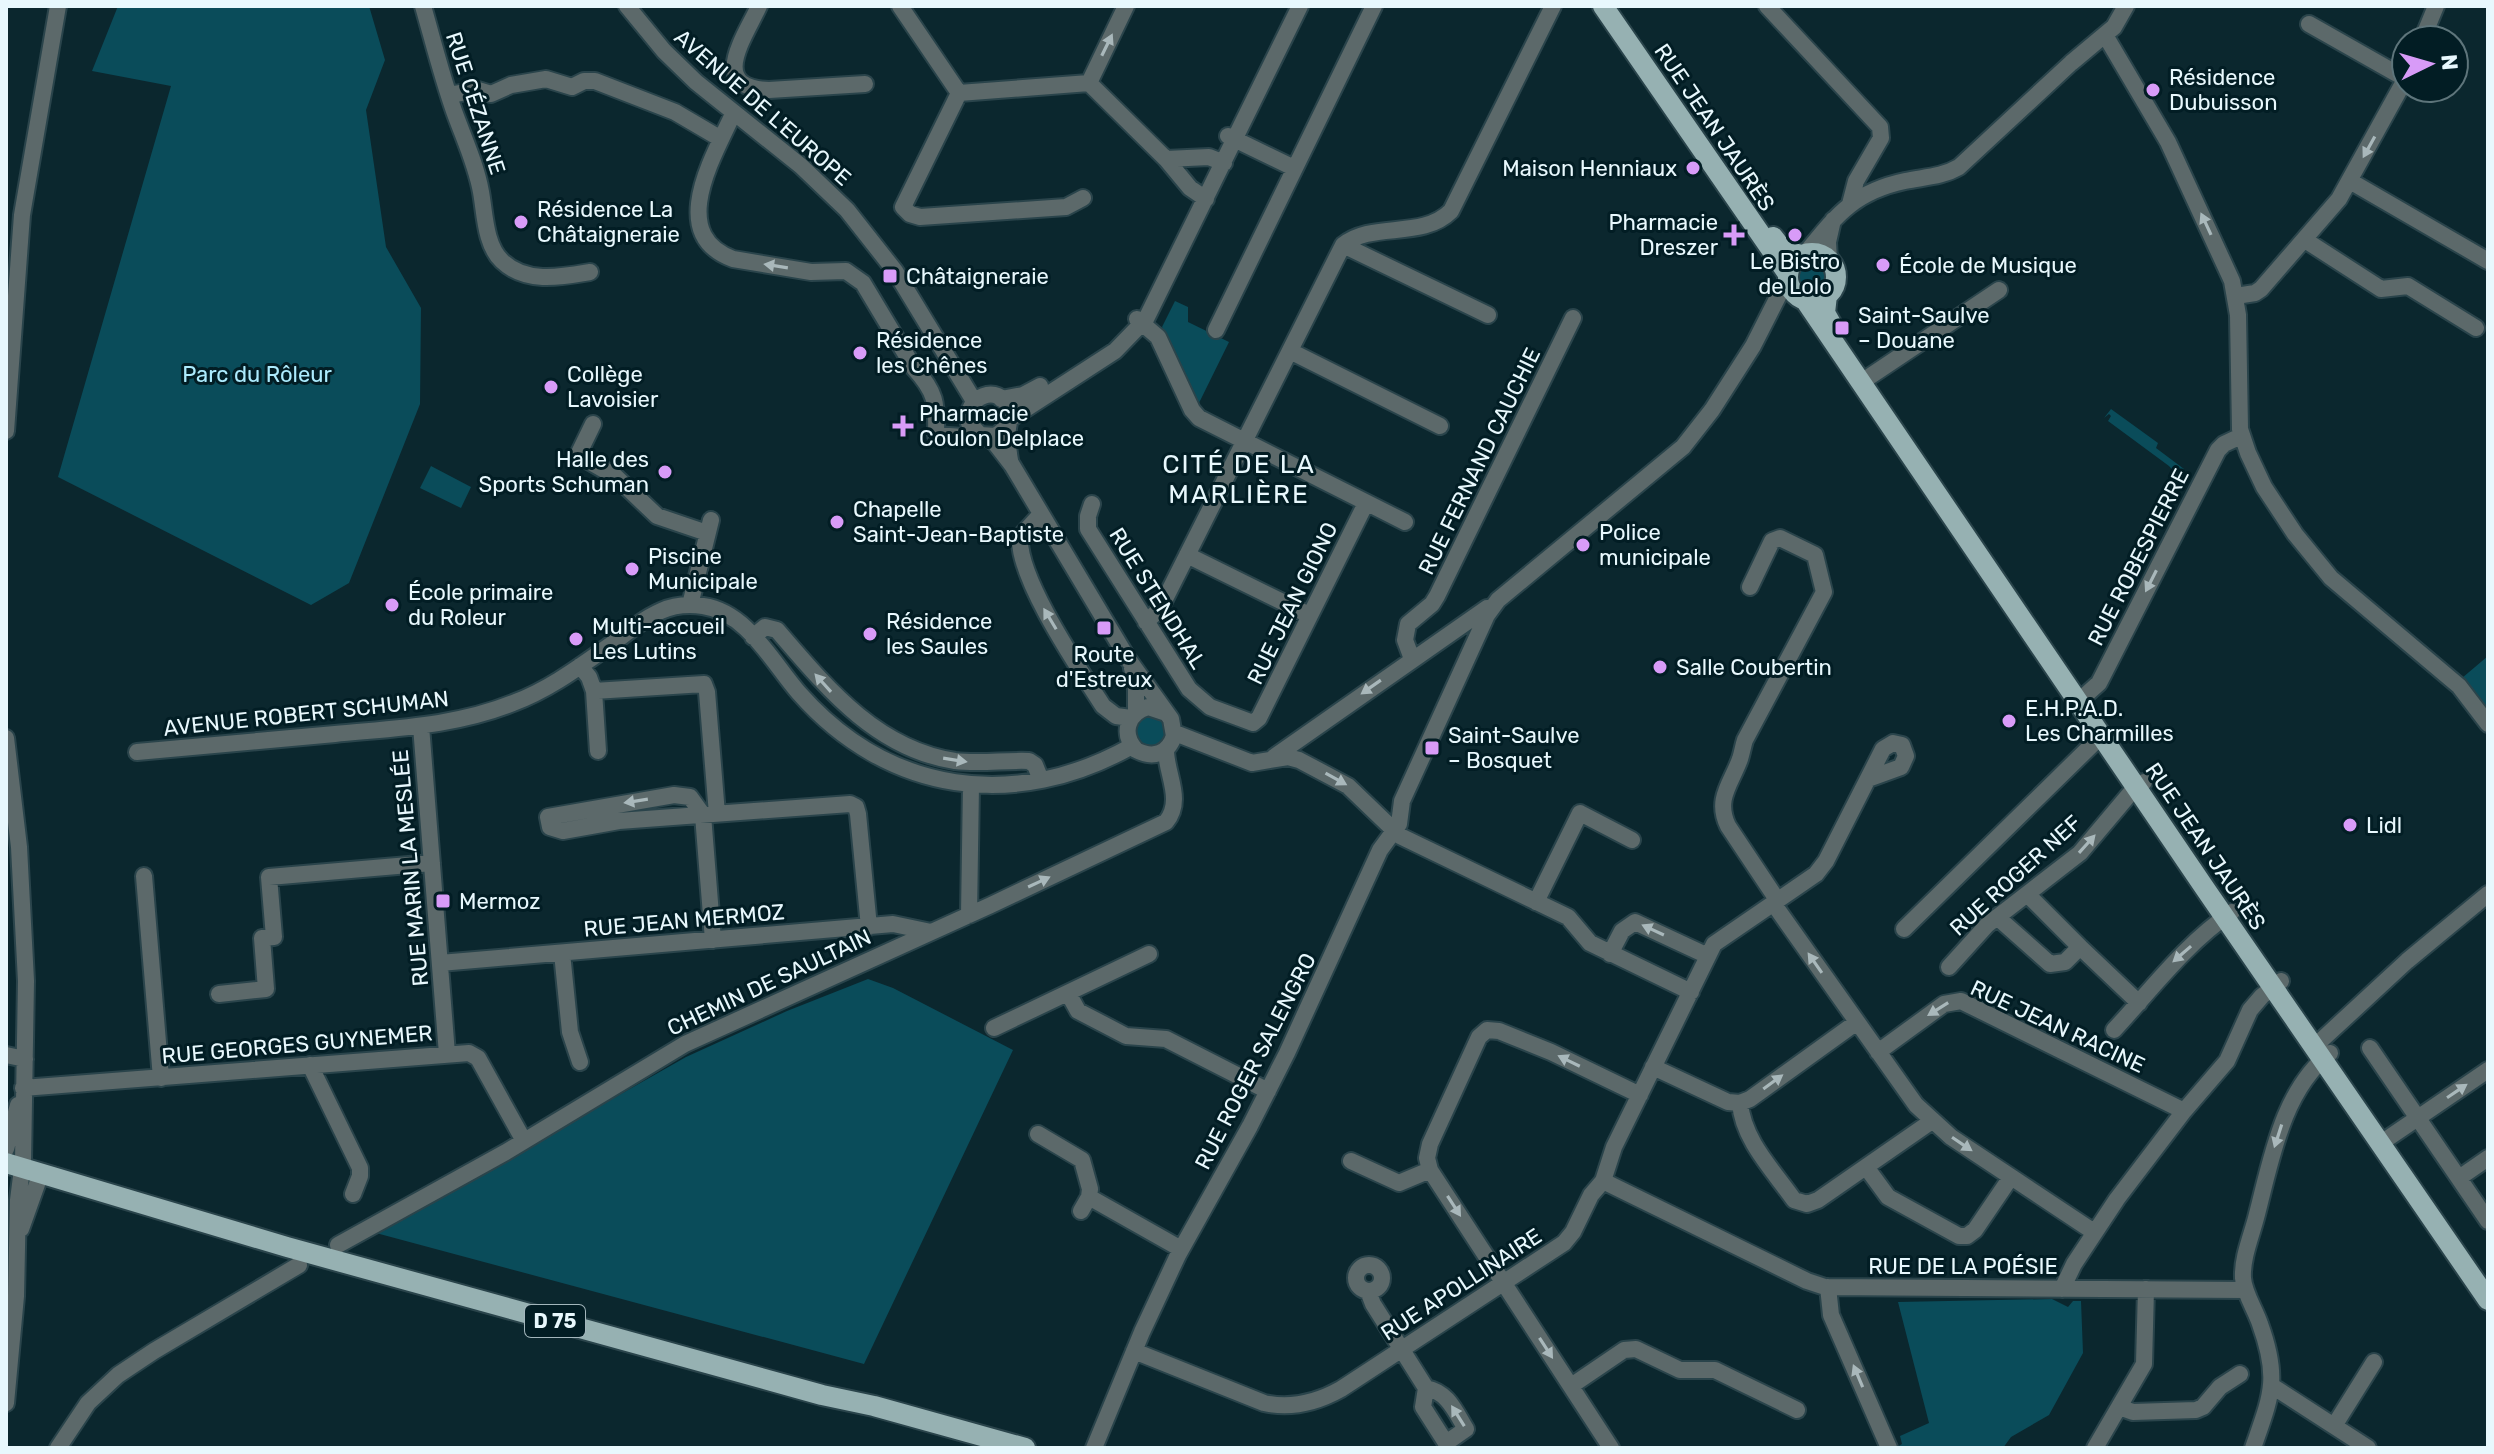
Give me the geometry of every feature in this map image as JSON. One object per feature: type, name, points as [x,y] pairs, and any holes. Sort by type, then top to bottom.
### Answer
[{"type":"main road","name":"RUE JEAN JAURÈS","points":[[1603,6],[1788,275]]},
{"type":"main road","name":"RUE JEAN JAURÈS","points":[[1615,6],[1778,245],[1787,253],[1803,254]]},
{"type":"main road","points":[[1803,254],[1819,254],[1829,260],[1835,269],[1833,289],[1817,300],[1802,298],[1793,291],[1788,275],[1793,263],[1803,254]]},
{"type":"main road","name":"RUE JEAN JAURÈS","points":[[1827,295],[1827,318],[1864,381]]},
{"type":"main road","name":"RUE JEAN JAURÈS","points":[[1802,298],[1864,381],[2322,1050],[2488,1282]]},
{"type":"main road","name":"RUE JEAN JAURÈS","points":[[2082,699],[2101,736],[2140,785]]},
{"type":"main road","name":"RUE JEAN JAURÈS","points":[[2385,1140],[2488,1300]]},
{"type":"main road","name":"D 75","points":[[22,1174],[822,1395],[981,1448]]},
{"type":"main road","name":"D 75","points":[[822,1395],[1025,1448]]},
{"type":"street","points":[[6,431],[23,203],[58,6]]},
{"type":"street","name":"RUE CÉZANNE","points":[[423,6],[449,95],[473,159],[489,236],[500,259],[512,268],[538,277],[590,272]]},
{"type":"street","name":"AVENUE DE L'EUROPE","points":[[627,6],[671,59],[733,114],[801,166],[847,210],[881,251],[974,401]]},
{"type":"street","points":[[759,6],[734,58],[734,71],[741,82],[756,89],[769,90],[865,84]]},
{"type":"street","points":[[900,6],[959,93]]},
{"type":"street","points":[[1089,83],[1126,6]]},
{"type":"street","points":[[1231,137],[1290,6]]},
{"type":"street","points":[[733,114],[704,182],[697,216],[700,231],[708,241],[725,256],[736,260],[811,272],[838,270],[853,274],[863,283],[914,368],[925,378],[936,401],[936,435],[997,436],[1028,405],[1115,351],[1139,320],[1300,6]]},
{"type":"street","points":[[1216,330],[1374,6]]},
{"type":"street","points":[[1146,622],[1158,613],[1343,245],[1359,236],[1426,225],[1446,216],[1455,205],[1553,6]]},
{"type":"street","points":[[1767,6],[1878,123],[1882,131],[1856,181],[1850,204]]},
{"type":"street","points":[[1803,254],[1850,204],[1875,190],[1944,174],[1959,167],[2105,35],[2116,24],[2126,6]]},
{"type":"street","points":[[2309,24],[2390,70]]},
{"type":"street","points":[[2105,35],[2168,142],[2230,274],[2236,296],[2241,436],[2269,495],[2314,559],[2346,593],[2459,686],[2488,724]]},
{"type":"street","points":[[449,95],[478,90],[491,94],[511,85],[546,79],[572,87],[584,81],[595,81],[675,112],[721,139]]},
{"type":"street","points":[[959,93],[1089,83],[1202,196]]},
{"type":"street","points":[[959,93],[903,207],[910,214],[920,217],[1066,207],[1083,198]]},
{"type":"street","points":[[2236,296],[2258,291],[2336,204],[2392,104]]},
{"type":"street","points":[[1231,137],[1294,168]]},
{"type":"street","points":[[1166,159],[1219,161]]},
{"type":"street","points":[[2350,181],[2488,261]]},
{"type":"street","points":[[1829,260],[1829,238],[1834,219]]},
{"type":"street","points":[[2305,240],[2381,289],[2408,286],[2476,328]]},
{"type":"street","points":[[1343,245],[1488,315]]},
{"type":"street","points":[[1270,761],[1498,600],[1683,447],[1716,404],[1774,309],[1788,275]]},
{"type":"street","points":[[1864,381],[1999,290]]},
{"type":"street","points":[[1774,309],[1784,300],[1802,298]]},
{"type":"street","name":"RUE FERNAND CAUCHIE","points":[[1412,659],[1405,640],[1408,624],[1437,596],[1573,318]]},
{"type":"street","points":[[1128,659],[1136,685],[1134,715],[1127,732],[1132,746],[1138,752],[1150,755],[1166,750],[1175,733],[1174,724],[1128,659],[1012,465],[995,443],[972,428],[968,418],[974,401],[988,395],[1001,399],[1030,392],[1085,360],[1139,320]]},
{"type":"street","points":[[1139,320],[1158,337],[1194,414],[1405,522]]},
{"type":"street","points":[[1290,351],[1440,426]]},
{"type":"street","points":[[925,378],[950,362]]},
{"type":"street","points":[[1001,399],[1008,407],[1012,465]]},
{"type":"street","points":[[593,424],[578,455],[615,476],[657,516],[709,526],[690,605],[723,611],[753,637],[826,721],[871,753],[897,766],[934,778],[971,785],[1002,785],[1041,780],[1095,764],[1132,746]]},
{"type":"street","name":"RUE ROBESPIERRE","points":[[2082,699],[2099,683],[2211,462],[2224,444],[2241,436]]},
{"type":"street","name":"RUE JEAN GIONO","points":[[1256,722],[1366,503]]},
{"type":"street","name":"RUE STENDHAL","points":[[1092,504],[1088,529],[1184,683],[1198,699],[1216,709],[1247,722],[1256,722]]},
{"type":"street","points":[[1041,514],[1020,537],[1028,576],[1103,706],[1116,716],[1134,715],[1151,707],[1166,713]]},
{"type":"street","points":[[1750,587],[1772,541],[1780,538],[1815,555],[1824,592],[1745,740],[1722,798],[1728,826],[1776,902],[1911,1099],[1951,1137],[2094,1232]]},
{"type":"street","points":[[1187,555],[1309,615]]},
{"type":"street","points":[[1412,842],[1405,830],[1401,808],[1473,642],[1498,600]]},
{"type":"street","name":"AVENUE ROBERT SCHUMAN","points":[[137,752],[421,726],[468,718],[540,692],[649,618],[668,608],[690,605]]},
{"type":"street","points":[[753,637],[765,627],[777,630],[843,704],[883,733],[953,760],[1029,761],[1035,765],[1041,780]]},
{"type":"street","points":[[1459,628],[1469,633],[1473,642]]},
{"type":"street","points":[[580,666],[589,677],[594,691],[598,751]]},
{"type":"street","points":[[594,691],[704,684],[707,692],[713,940]]},
{"type":"street","name":"RUE MARIN LA MESLÉE","points":[[421,726],[447,1054]]},
{"type":"street","points":[[871,753],[883,733]]},
{"type":"street","points":[[1175,733],[1247,762],[1288,757],[1299,760],[1348,786],[1394,831],[1412,842],[1568,917],[1586,940],[1691,992]]},
{"type":"street","points":[[1904,929],[2101,736]]},
{"type":"street","points":[[6,738],[22,880],[26,981],[22,1174],[17,1209],[18,1246],[6,1403]]},
{"type":"street","points":[[1299,740],[1295,748],[1299,760]]},
{"type":"street","name":"CHEMIN DE SAULTAIN","points":[[338,1245],[524,1141],[703,1035],[1166,822],[1173,811],[1174,795],[1166,750]]},
{"type":"street","name":"RUE APOLLINAIRE","points":[[1134,1351],[1264,1403],[1291,1405],[1317,1400],[1330,1395],[1567,1240],[1591,1195],[1603,1181],[1609,1158],[1708,956],[1721,938],[1819,871],[1868,779]]},
{"type":"street","points":[[969,915],[971,785]]},
{"type":"street","name":"RUE ROGER NEF","points":[[1949,967],[1997,917],[2080,853],[2140,785]]},
{"type":"street","points":[[710,815],[690,797],[679,795],[551,815],[547,822],[559,832],[619,821],[710,815],[846,804],[853,805],[858,814],[869,927]]},
{"type":"street","points":[[1368,805],[1383,809],[1401,808]]},
{"type":"street","name":"RUE ROGER SALENGRO","points":[[1094,1448],[1181,1249],[1296,1035],[1377,856],[1394,831],[1401,808]]},
{"type":"street","points":[[1536,902],[1580,813],[1632,840]]},
{"type":"street","points":[[219,994],[266,989],[262,938],[274,937],[269,877],[432,863]]},
{"type":"street","points":[[144,876],[161,1078]]},
{"type":"street","points":[[2027,894],[2139,1003]]},
{"type":"street","points":[[2253,1448],[2264,1422],[2272,1386],[2267,1343],[2245,1290],[2244,1262],[2280,1131],[2322,1050],[2407,961],[2488,894]]},
{"type":"street","points":[[2114,1030],[2172,962],[2229,914]]},
{"type":"street","points":[[1997,917],[2050,964],[2065,962],[2080,947]]},
{"type":"street","points":[[1610,954],[1622,931],[1635,922],[1708,956]]},
{"type":"street","name":"RUE JEAN MERMOZ","points":[[440,963],[869,927],[902,925],[931,932]]},
{"type":"street","points":[[562,953],[570,1032],[580,1062]]},
{"type":"street","points":[[994,1028],[1149,954]]},
{"type":"street","points":[[2062,1289],[2094,1232],[2184,1111],[2227,1061],[2247,1015],[2277,984]]},
{"type":"street","points":[[1068,993],[1078,1011],[1126,1036],[1166,1039],[1268,1091]]},
{"type":"street","name":"RUE JEAN RACINE","points":[[1878,1052],[1944,1004],[1961,1001],[2184,1111]]},
{"type":"street","points":[[1653,1067],[1723,1101],[1740,1103],[1750,1099],[1857,1022]]},
{"type":"street","points":[[1611,1448],[1430,1170],[1427,1158],[1430,1144],[1479,1037],[1487,1030],[1499,1031],[1551,1052],[1640,1095]]},
{"type":"street","points":[[2370,1048],[2488,1221]]},
{"type":"street","name":"RUE GEORGES GUYNEMER","points":[[23,1088],[469,1053],[478,1058],[524,1141]]},
{"type":"street","points":[[6,1055],[25,1059]]},
{"type":"street","points":[[310,1065],[360,1168],[353,1194]]},
{"type":"street","points":[[2385,1140],[2488,1070]]},
{"type":"street","points":[[6,1149],[23,1088]]},
{"type":"street","points":[[1740,1103],[1745,1129],[1796,1202],[1814,1202],[1932,1121]]},
{"type":"street","points":[[1038,1134],[1080,1158],[1090,1185],[1085,1204],[1181,1249]]},
{"type":"street","points":[[2459,1178],[2488,1158]]},
{"type":"street","points":[[1351,1161],[1399,1183],[1430,1170]]},
{"type":"street","points":[[1866,1167],[1888,1197],[1959,1236],[1967,1236],[1975,1230],[2011,1177]]},
{"type":"street","name":"RUE DE LA POÉSIE","points":[[1603,1181],[1807,1281],[1828,1287],[2245,1290]]},
{"type":"street","points":[[58,1448],[88,1403],[118,1375],[299,1265]]},
{"type":"street","points":[[1828,1287],[1831,1315],[1889,1448]]},
{"type":"street","points":[[2095,1448],[2145,1360],[2146,1289]]},
{"type":"street","points":[[1368,1291],[1426,1388]]},
{"type":"street","points":[[1571,1386],[1624,1350],[1633,1348],[1680,1370],[1715,1370],[1797,1410]]},
{"type":"street","points":[[2334,1426],[2374,1362]]},
{"type":"street","points":[[2119,1407],[2133,1412],[2196,1410],[2203,1407],[2220,1387],[2240,1374]]},
{"type":"street","points":[[2272,1386],[2368,1448]]},
{"type":"green space","name":"Parc du Rôleur","points":[[118,6],[369,6],[385,60],[366,110],[386,247],[421,308],[420,404],[349,583],[311,605],[58,477],[171,86],[92,71]]},
{"type":"green space","points":[[1812,263],[1822,267],[1826,277],[1822,287],[1812,291],[1802,287],[1798,277],[1802,267]]},
{"type":"green space","points":[[1175,301],[1188,307],[1188,322],[1229,342],[1198,405],[1162,327]]},
{"type":"green space","points":[[2111,409],[2158,443],[2156,448],[2184,469],[2182,473],[2177,475],[2108,421],[2109,414],[2104,418]]},
{"type":"green space","points":[[431,466],[471,487],[461,508],[420,488]]},
{"type":"green space","points":[[2488,656],[2488,712],[2462,678]]},
{"type":"green space","points":[[1151,715],[1162,720],[1167,731],[1162,742],[1151,747],[1140,742],[1135,731],[1140,720]]},
{"type":"green space","points":[[868,979],[893,988],[1013,1050],[864,1364],[376,1233],[686,1057],[787,1011]]},
{"type":"green space","points":[[2052,1299],[2068,1307],[2073,1301],[2081,1301],[2083,1353],[2049,1415],[2011,1437],[2003,1448],[1895,1448],[1902,1444],[1900,1436],[1929,1423],[1898,1302]]},
{"type":"place","name":"Résidence Dubuisson","points":[[2153,90]]},
{"type":"place","name":"Maison Henniaux","points":[[1693,168]]},
{"type":"place","name":"Résidence La Châtaigneraie","points":[[521,222]]},
{"type":"place","name":"Pharmacie Dreszer","points":[[1734,235]]},
{"type":"place","name":"Le Bistro de Lolo","points":[[1795,235]]},
{"type":"place","name":"École de Musique","points":[[1883,265]]},
{"type":"place","name":"Châtaigneraie","points":[[890,276]]},
{"type":"place","name":"Saint-Saulve – Douane","points":[[1842,328]]},
{"type":"place","name":"Résidence les Chênes","points":[[860,353]]},
{"type":"place","name":"Collège Lavoisier","points":[[551,387]]},
{"type":"place","name":"Pharmacie Coulon Delplace","points":[[903,426]]},
{"type":"place","name":"Halle des Sports Schuman","points":[[665,472]]},
{"type":"place","name":"Chapelle Saint-Jean-Baptiste","points":[[837,522]]},
{"type":"place","name":"Police municipale","points":[[1583,545]]},
{"type":"place","name":"Piscine Municipale","points":[[632,569]]},
{"type":"place","name":"École primaire du Roleur","points":[[392,605]]},
{"type":"place","name":"Route d'Estreux","points":[[1104,628]]},
{"type":"place","name":"Résidence les Saules","points":[[870,634]]},
{"type":"place","name":"Multi-accueil Les Lutins","points":[[576,639]]},
{"type":"place","name":"Salle Coubertin","points":[[1660,667]]},
{"type":"place","name":"E.H.P.A.D. Les Charmilles","points":[[2009,721]]},
{"type":"place","name":"Saint-Saulve – Bosquet","points":[[1432,748]]},
{"type":"place","name":"Lidl","points":[[2350,825]]},
{"type":"place","name":"Mermoz","points":[[443,901]]},
{"type":"district","name":"CITÉ DE LA MARLIÈRE","points":[[1239,479]]}]
